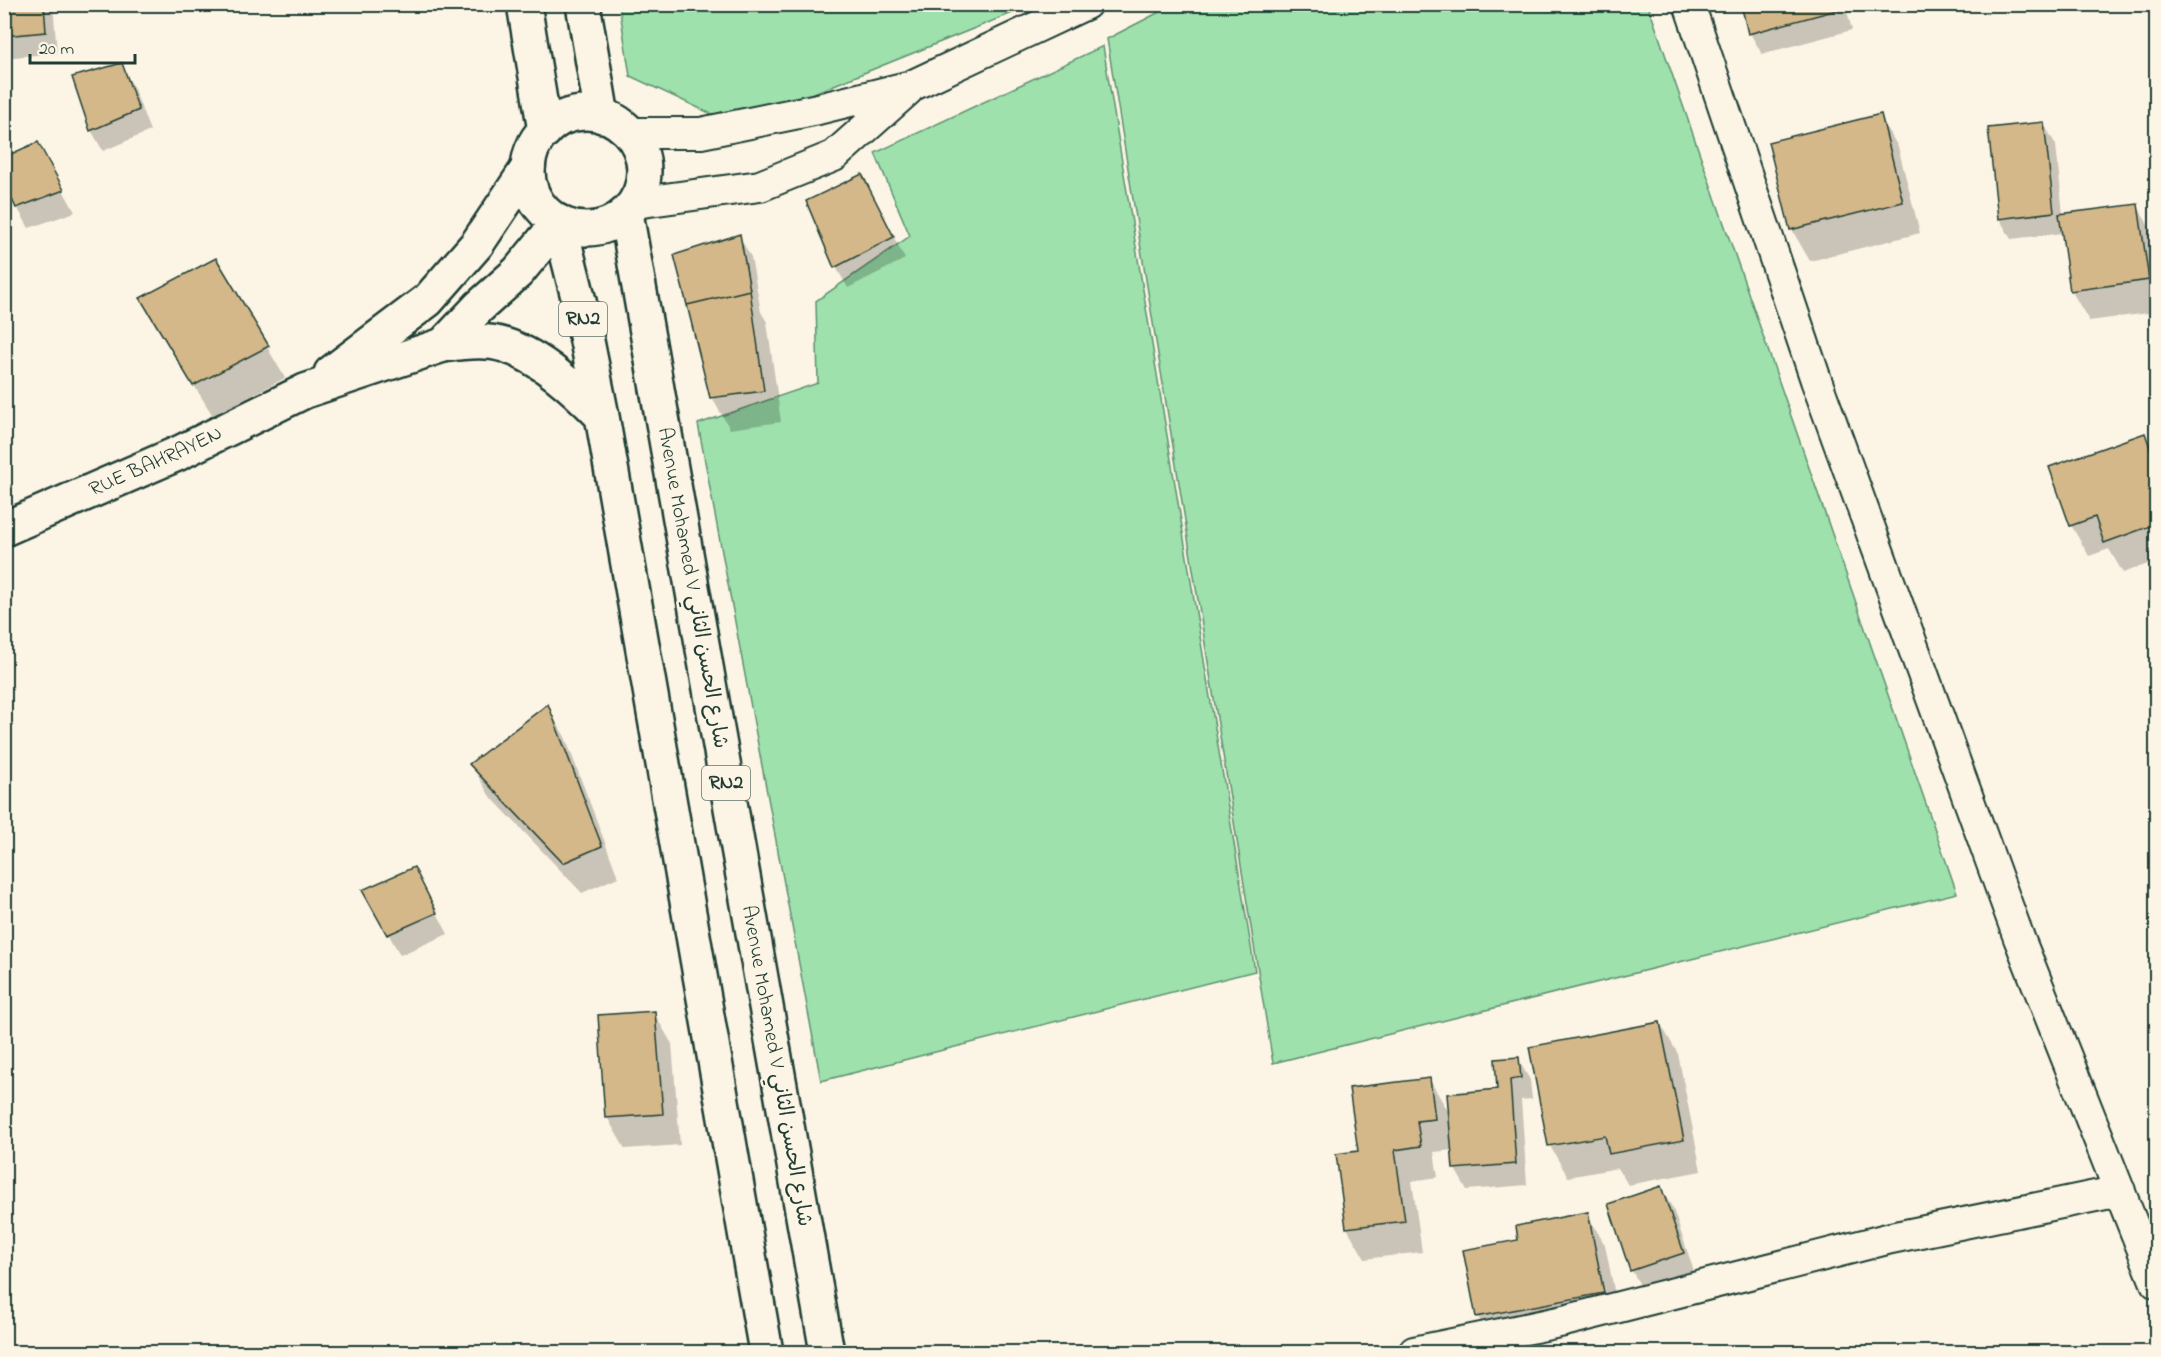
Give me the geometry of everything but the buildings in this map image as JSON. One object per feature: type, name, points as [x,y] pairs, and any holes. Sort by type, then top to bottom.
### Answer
[{"type":"main road","points":[[524,4],[545,131]]},
{"type":"main road","points":[[583,4],[602,116]]},
{"type":"main road","points":[[629,133],[617,122],[602,116],[586,113],[571,115],[545,131],[536,142],[530,154],[528,168],[529,182],[536,200],[548,215],[559,222],[576,228],[594,229],[612,223],[630,208]]},
{"type":"main road","name":"RN2","points":[[629,133],[640,149],[644,167],[642,186],[630,208]]},
{"type":"main road","name":"RUE BAHRAYEN","points":[[305,392],[429,300],[477,244],[528,168]]},
{"type":"main road","name":"Avenue Mohamed V شارع الحسن الثاني","points":[[630,208],[827,1353]]},
{"type":"main road","name":"RN2","points":[[559,222],[579,301],[602,416],[766,1353]]},
{"type":"main road","name":"RUE BAHRAYEN","points":[[4,529],[179,453],[305,392],[443,345],[479,307],[518,272],[559,222]]},
{"type":"main road","points":[[443,345],[467,342],[503,344],[534,358],[584,398],[602,416]]},
{"type":"street","points":[[629,133],[701,133],[818,109],[911,86],[1086,4]]},
{"type":"street","points":[[1689,4],[1816,380],[2019,938],[2157,1283]]},
{"type":"street","points":[[630,208],[760,186],[834,156],[911,86]]},
{"type":"street","points":[[1414,1353],[1564,1321],[1891,1238],[2120,1191]]},
{"type":"green space","points":[[1175,4],[1648,5],[1957,893],[1273,1063],[1107,39]]},
{"type":"green space","points":[[619,5],[1032,5],[735,125],[630,76]]},
{"type":"green space","points":[[1103,46],[1255,971],[821,1081],[698,424],[818,383],[816,301],[910,236],[875,153]]}]
